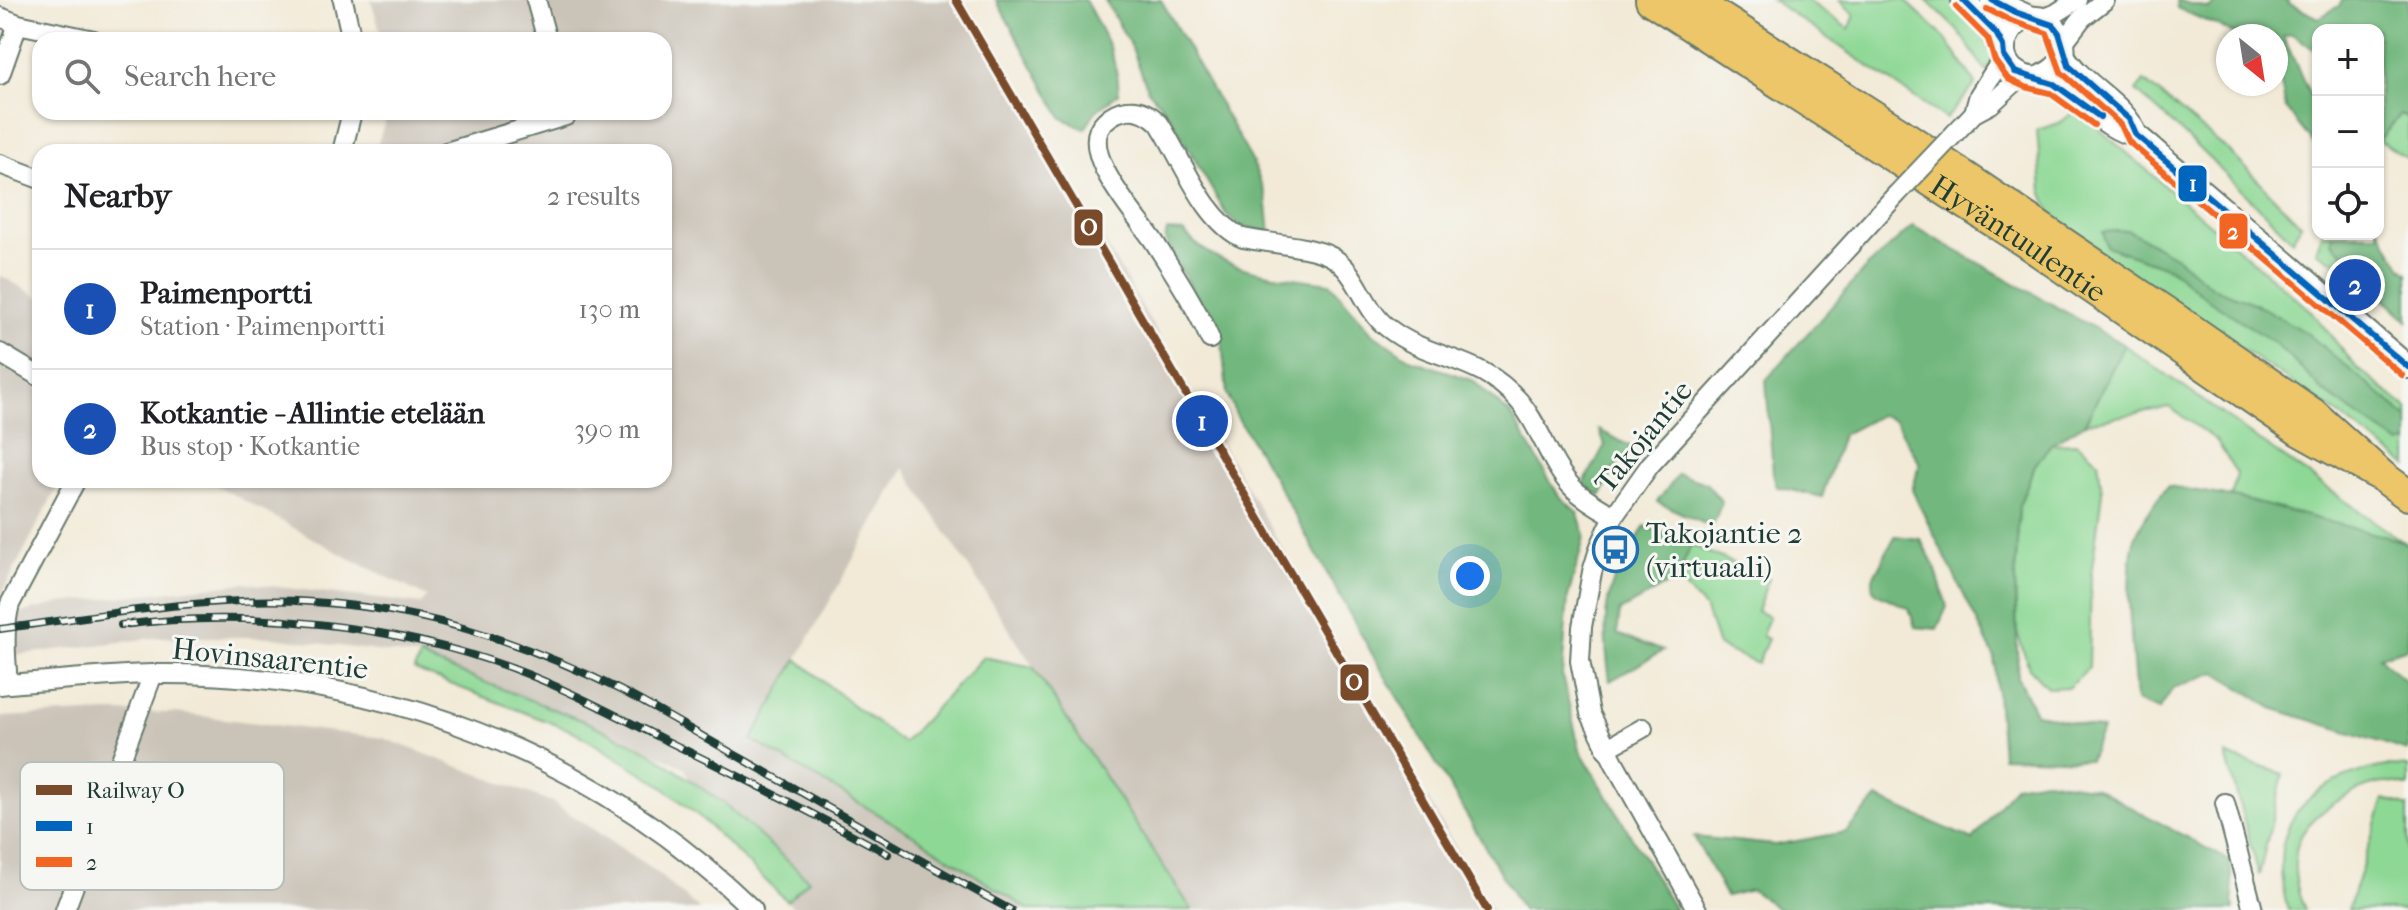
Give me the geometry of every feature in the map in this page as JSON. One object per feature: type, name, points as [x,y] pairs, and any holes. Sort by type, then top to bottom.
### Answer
[{"type":"highway","name":"Hyväntuulentie","points":[[1651,0],[2017,237],[2300,431],[2383,477]]},
{"type":"highway","name":"Hyväntuulentie","points":[[1692,0],[2029,219],[2202,336],[2312,413],[2383,477],[2408,495]]},
{"type":"highway","points":[[1702,0],[1748,35]]},
{"type":"street","points":[[343,0],[350,32]]},
{"type":"street","points":[[536,0],[545,32]]},
{"type":"street","points":[[1963,0],[1996,33],[2015,72],[2054,84],[2119,131],[2136,135]]},
{"type":"street","points":[[1992,0],[2036,18],[2059,32],[2063,49],[2081,78],[2129,119],[2136,135],[2408,367]]},
{"type":"street","points":[[2003,51],[2016,24],[2055,14],[2077,0]]},
{"type":"street","points":[[2032,78],[2050,72],[2071,30],[2105,0]]},
{"type":"street","points":[[0,17],[56,32]]},
{"type":"street","points":[[0,75],[18,24]]},
{"type":"street","name":"Takojantie","points":[[1974,113],[1979,95],[2003,51]]},
{"type":"street","name":"Takojantie","points":[[1697,910],[1606,749],[1590,713],[1580,661],[1586,598],[1600,546],[1614,516],[1650,465],[1896,195],[1974,113],[1991,104],[2014,83],[2032,78]]},
{"type":"street","points":[[1210,339],[1156,245],[1126,206],[1099,154],[1097,134],[1101,125],[1122,110],[1135,109],[1149,114],[1159,123],[1213,214],[1231,233],[1331,256],[1346,271],[1376,316],[1392,331],[1416,345],[1472,364],[1500,383],[1521,404],[1572,487],[1614,516]]},
{"type":"street","points":[[350,144],[352,120]]},
{"type":"street","points":[[473,144],[553,120]]},
{"type":"street","points":[[0,164],[32,176]]},
{"type":"street","points":[[0,353],[32,372]]},
{"type":"street","points":[[4,685],[10,604],[72,488]]},
{"type":"street","points":[[120,762],[153,674]]},
{"type":"street","name":"Hovinsaarentie","points":[[4,685],[153,674],[319,687],[396,703],[468,728],[548,763],[633,811],[722,880],[753,910]]},
{"type":"street","points":[[1606,749],[1643,728]]},
{"type":"street","points":[[2225,803],[2253,910]]},
{"type":"street","points":[[65,910],[72,890]]},
{"type":"shaded area","points":[[371,0],[964,0],[1492,910],[1192,910],[904,468],[752,740],[920,839],[1029,910],[796,910],[712,828],[684,767],[589,723],[420,657],[273,637],[161,637],[0,657],[7,616],[61,603],[245,583],[421,604],[427,597],[221,488],[672,488],[672,144],[378,144],[385,120],[672,120],[672,32],[381,32]]},
{"type":"shaded area","points":[[0,275],[32,293],[32,360],[0,341]]},
{"type":"shaded area","points":[[0,364],[32,384],[32,488],[57,488],[0,597]]},
{"type":"shaded area","points":[[109,712],[175,713],[383,738],[552,802],[651,868],[700,910],[0,910],[0,717]]},
{"type":"green space","points":[[996,0],[1085,0],[1112,56],[1119,93],[1095,112],[1085,129],[1062,118]]},
{"type":"green space","points":[[1105,0],[1161,0],[1252,161],[1266,196],[1270,233],[1238,225],[1226,214],[1168,113],[1148,90],[1132,48]]},
{"type":"green space","points":[[1772,0],[1807,0],[1849,29],[1855,15],[1839,0],[1905,0],[1945,38],[1976,84],[1946,119]]},
{"type":"green space","points":[[1926,0],[1951,0],[1976,26],[1995,57],[1986,71],[1957,30]]},
{"type":"green space","points":[[2176,0],[2209,9],[2217,0],[2288,0],[2287,3],[2319,18],[2340,5],[2341,0],[2408,0],[2408,118],[2400,115],[2384,134],[2384,24],[2312,24],[2312,48],[2292,34],[2288,35],[2288,24],[2216,25],[2177,8]]},
{"type":"green space","points":[[2288,47],[2312,100],[2312,142],[2286,109],[2283,96],[2288,96]]},
{"type":"green space","points":[[2144,81],[2231,153],[2301,225],[2292,240],[2136,91]]},
{"type":"green space","points":[[2077,110],[2311,311],[2356,367],[2408,409],[2408,466],[2331,409],[2055,223],[2042,191],[2037,130],[2059,123]]},
{"type":"green space","points":[[2400,115],[2408,118],[2408,159],[2384,143],[2384,134]]},
{"type":"green space","points":[[1913,226],[2124,345],[2085,423],[2051,444],[2035,465],[2019,506],[2015,580],[2018,678],[2035,713],[2102,730],[2089,760],[2002,757],[1994,656],[1912,490],[1920,464],[1895,420],[1880,415],[1842,435],[1822,497],[1777,487],[1773,473],[1766,380],[1865,269]]},
{"type":"green space","points":[[2128,230],[2175,256],[2212,287],[2256,304],[2308,334],[2408,418],[2408,442],[2400,444],[2323,391],[2276,344],[2209,300],[2169,268],[2106,246],[2103,232]]},
{"type":"green space","points":[[1167,231],[1184,232],[1198,246],[1232,264],[1271,275],[1330,283],[1372,333],[1412,360],[1472,380],[1512,416],[1559,496],[1577,511],[1585,535],[1568,597],[1562,676],[1580,750],[1675,910],[1522,910],[1236,415],[1227,394],[1222,342],[1165,240]]},
{"type":"green space","points":[[2384,237],[2408,273],[2408,321],[2332,242],[2384,240]]},
{"type":"green space","points":[[2320,240],[2332,240],[2406,319],[2351,271],[2316,251]]},
{"type":"green space","points":[[2124,345],[2402,541],[2231,497],[2237,474],[2216,440],[2169,407],[2085,423]]},
{"type":"green space","points":[[1599,430],[1632,447],[1614,469],[1601,496],[1583,485],[1605,445]]},
{"type":"green space","points":[[2077,443],[2098,461],[2102,492],[2091,576],[2089,667],[2069,687],[2048,688],[2029,668],[2017,632],[2015,580],[2019,506],[2035,465],[2051,444]]},
{"type":"green space","points":[[1678,474],[1706,483],[1722,502],[1712,527],[1657,502]]},
{"type":"green space","points":[[2168,486],[2238,498],[2402,541],[2408,546],[2408,648],[2379,657],[2408,683],[2408,751],[2272,708],[2216,672],[2173,688],[2159,710],[2136,701],[2129,607],[2132,551],[2141,525]]},
{"type":"green space","points":[[1645,526],[1691,545],[1677,579],[1620,611],[1617,634],[1663,651],[1610,681],[1606,641],[1608,601],[1619,569]]},
{"type":"green space","points":[[1895,536],[1920,539],[1935,567],[1947,607],[1937,629],[1915,627],[1909,608],[1873,589],[1873,578]]},
{"type":"green space","points":[[1691,545],[1769,578],[1757,611],[1769,617],[1762,636],[1768,639],[1757,664],[1718,646],[1706,610],[1677,579]]},
{"type":"green space","points":[[420,657],[589,723],[649,751],[723,803],[809,880],[787,901],[700,817],[654,780],[575,732],[414,670]]},
{"type":"green space","points":[[983,657],[1033,667],[1192,910],[1029,910],[920,839],[752,740],[797,659],[903,743]]},
{"type":"green space","points":[[2226,755],[2283,774],[2259,875]]},
{"type":"green space","points":[[2386,766],[2408,767],[2408,787],[2381,783],[2366,787],[2320,814],[2303,833],[2296,852],[2295,869],[2305,910],[2288,910],[2282,880],[2282,854],[2287,831],[2297,812],[2312,796],[2332,783]]},
{"type":"green space","points":[[2045,780],[2096,788],[2230,861],[2234,910],[1779,910],[1752,890],[1726,896],[1694,837],[1775,845],[1846,832],[1877,798],[1973,840],[2015,785]]},
{"type":"green space","points":[[2384,799],[2408,807],[2408,910],[2348,910]]},
{"type":"railway","points":[[0,629],[156,608],[274,601],[353,606],[471,630],[547,657],[620,690],[1011,910]]},
{"type":"railway","points":[[121,625],[219,619],[320,624],[370,631],[468,654],[573,694],[888,854]]},
{"type":"rail line","name":"O","points":[[956,0],[1487,910]]},
{"type":"transit line","name":"1","points":[[1963,0],[1996,33],[2004,56],[2015,72],[2054,84],[2100,117]]},
{"type":"transit line","name":"1","points":[[1992,0],[2053,25],[2059,33],[2069,66],[2129,119],[2136,135],[2408,367]]},
{"type":"transit line","name":"2","points":[[1956,7],[1988,39],[1995,61],[2008,79],[2050,93],[2094,125]]},
{"type":"transit line","name":"2","points":[[1987,9],[2047,33],[2061,72],[2121,125],[2129,142],[2402,375]]},
{"type":"place","name":"Kotkantie - Allintie etelään","points":[[2355,285]]},
{"type":"place","name":"Paimenportti","points":[[1202,421]]},
{"type":"place","name":"Takojantie 2 (virtuaali)","points":[[1615,550]]}]
